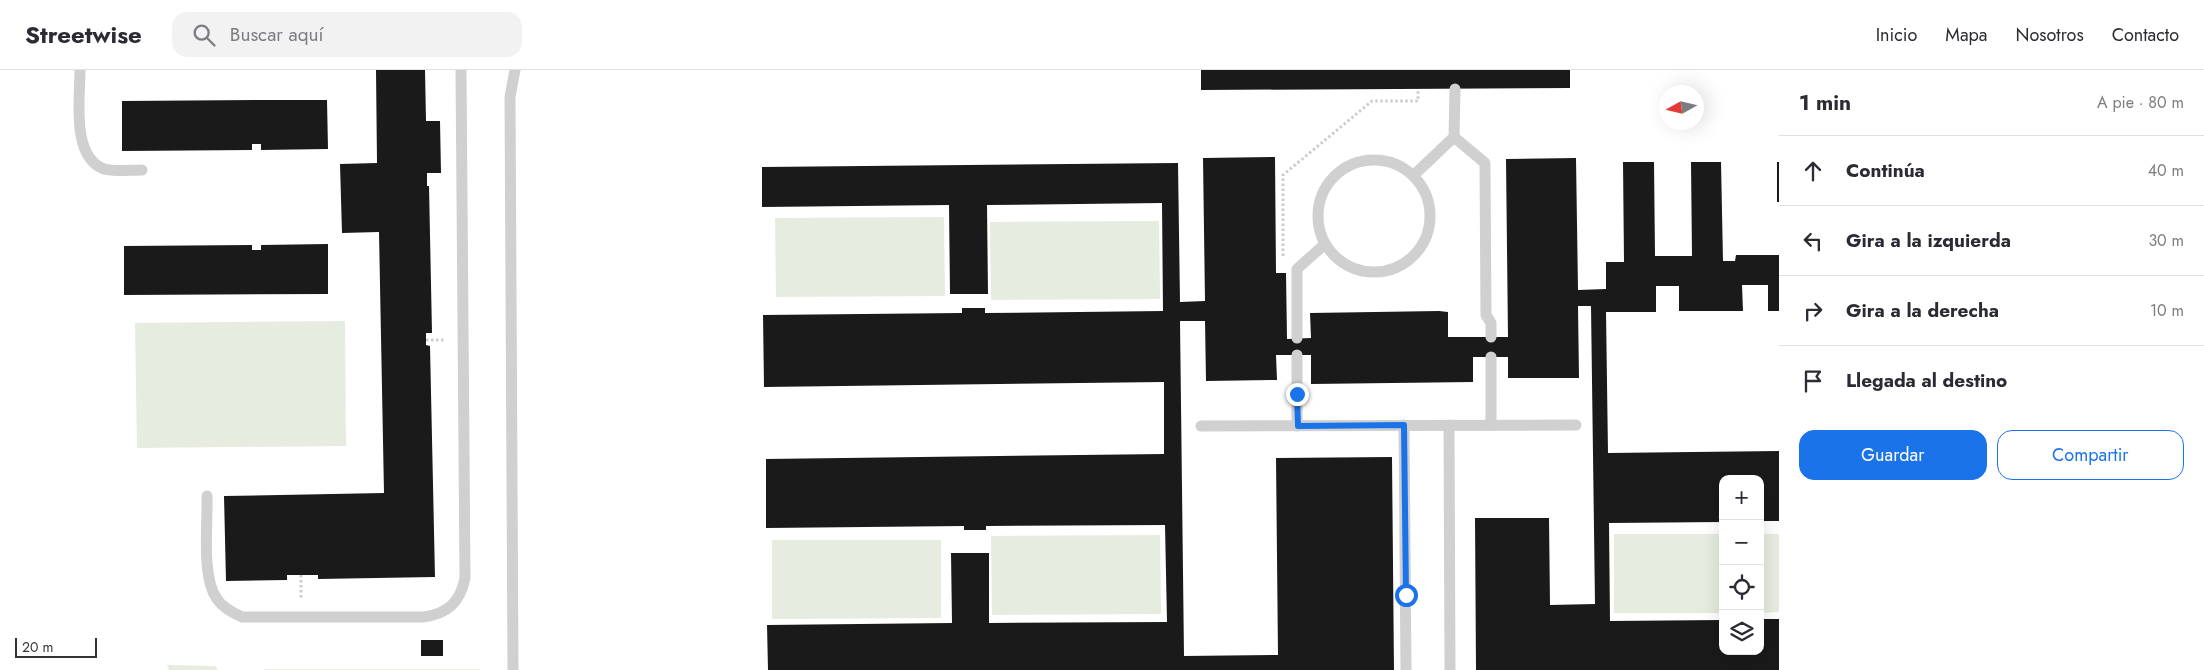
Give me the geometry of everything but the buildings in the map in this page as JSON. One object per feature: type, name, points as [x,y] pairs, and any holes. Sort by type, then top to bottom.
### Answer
[{"type":"lane","points":[[80,70],[81,138],[88,157],[104,169],[142,170]]},
{"type":"lane","points":[[207,496],[210,585],[217,599],[228,610],[242,617],[436,616],[456,602],[462,591],[464,578],[461,70]]},
{"type":"lane","points":[[513,670],[510,97],[514,70]]},
{"type":"lane","points":[[1414,175],[1454,137],[1454,89]]},
{"type":"lane","points":[[1454,137],[1485,163],[1486,315],[1491,323],[1491,337]]},
{"type":"lane","points":[[1374,159],[1395,163],[1414,175],[1423,187],[1431,215],[1429,230],[1423,244],[1409,260],[1389,270],[1375,272],[1360,270],[1346,265],[1334,256],[1325,244],[1319,223],[1319,202],[1325,188],[1334,176],[1352,164],[1374,159]]},
{"type":"lane","points":[[1297,338],[1297,269],[1325,244]]},
{"type":"lane","points":[[1297,355],[1298,426]]},
{"type":"lane","points":[[1491,357],[1491,425]]},
{"type":"lane","points":[[1404,425],[1406,670]]},
{"type":"lane","points":[[1449,425],[1450,670]]},
{"type":"lane","points":[[1201,426],[1576,425]]},
{"type":"path","points":[[1282,263],[1283,176],[1372,101],[1418,101],[1418,89]]},
{"type":"shaded area","points":[[944,217],[945,296],[776,297],[775,218]]},
{"type":"shaded area","points":[[1159,221],[1160,299],[991,300],[990,222]]},
{"type":"shaded area","points":[[345,321],[346,446],[137,448],[135,323]]},
{"type":"shaded area","points":[[1614,534],[1719,534],[1719,613],[1614,613]]},
{"type":"shaded area","points":[[1764,534],[1779,534],[1779,612],[1764,613]]},
{"type":"shaded area","points":[[1160,535],[1161,614],[992,615],[991,536]]},
{"type":"shaded area","points":[[772,540],[941,540],[941,618],[772,619]]},
{"type":"shaded area","points":[[167,665],[215,666],[218,670],[169,670]]},
{"type":"shaded area","points":[[480,669],[480,670],[264,670]]},
{"type":"route","points":[[1297,394],[1298,426],[1404,425],[1406,595]]}]
